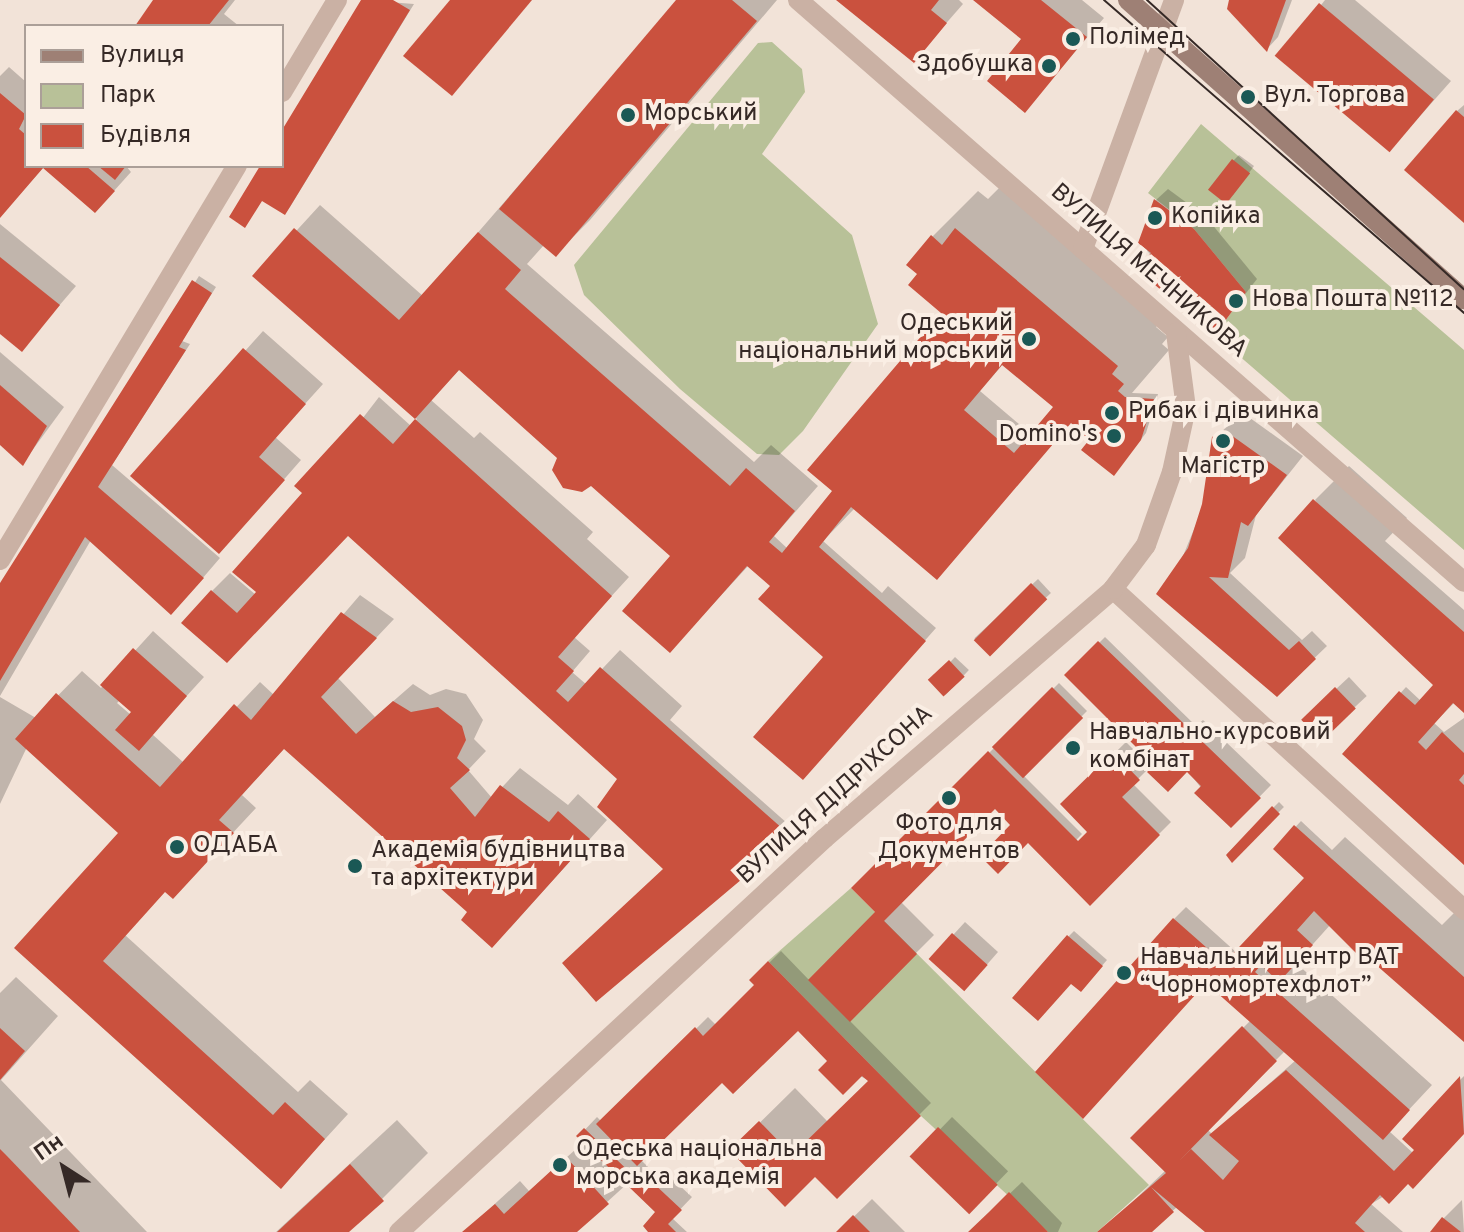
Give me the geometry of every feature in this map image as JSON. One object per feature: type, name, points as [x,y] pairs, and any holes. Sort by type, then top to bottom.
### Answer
[{"type":"main road","points":[[1128,0],[1464,299]]},
{"type":"street","points":[[284,89],[337,0]]},
{"type":"street","name":"ВУЛИЦЯ МЕЧНИКОВА","points":[[798,0],[1464,582]]},
{"type":"street","points":[[1083,249],[1174,0]]},
{"type":"street","points":[[0,560],[236,168]]},
{"type":"street","name":"ВУЛИЦЯ ДІДРІХСОНА","points":[[399,1232],[825,838],[1113,589],[1146,545],[1172,472],[1186,408],[1176,333]]},
{"type":"street","points":[[1113,589],[1464,910]]},
{"type":"green space","points":[[772,42],[802,69],[805,92],[762,154],[852,235],[878,324],[803,431],[779,455],[757,454],[680,389],[584,295],[574,265],[758,43]]},
{"type":"green space","points":[[1201,124],[1464,350],[1464,550],[1215,335],[1246,292],[1194,229],[1148,193]]},
{"type":"green space","points":[[851,888],[1149,1185],[1097,1232],[1048,1232],[921,1116],[768,961]]},
{"type":"building","points":[[153,0],[229,0],[210,24],[136,24]]},
{"type":"building","points":[[361,0],[393,0],[410,10],[285,215],[262,201],[245,228],[229,217],[259,168],[284,168],[284,127]]},
{"type":"building","points":[[450,0],[532,0],[452,96],[403,56]]},
{"type":"building","name":"Морський","points":[[676,0],[732,0],[757,21],[556,257],[499,209]]},
{"type":"building","points":[[836,0],[939,0],[931,10],[947,23],[914,63]]},
{"type":"building","points":[[973,0],[1041,0],[1087,37],[1025,113],[987,81],[1021,39]]},
{"type":"building","points":[[1229,0],[1286,0],[1267,52],[1227,9]]},
{"type":"building","points":[[1319,3],[1434,99],[1390,152],[1275,56]]},
{"type":"building","points":[[0,93],[24,113],[19,129],[24,133],[24,168],[43,168],[0,218]]},
{"type":"building","points":[[1456,110],[1464,117],[1464,223],[1404,170]]},
{"type":"building","points":[[1232,159],[1250,173],[1226,204],[1208,190]]},
{"type":"building","points":[[43,168],[88,168],[115,191],[95,213]]},
{"type":"building","points":[[100,168],[124,168],[115,180]]},
{"type":"building","points":[[1154,199],[1194,229],[1246,292],[1215,335],[1137,270],[1151,253],[1138,243]]},
{"type":"building","points":[[294,228],[399,320],[478,232],[521,270],[505,289],[730,486],[746,468],[795,511],[769,542],[782,553],[832,491],[807,470],[941,313],[908,285],[917,274],[906,265],[931,235],[942,245],[955,228],[1118,366],[1112,374],[1124,384],[1118,391],[1125,397],[1154,399],[1141,440],[1114,476],[1081,450],[1089,440],[1071,423],[937,580],[851,507],[819,547],[926,641],[803,780],[753,737],[823,657],[758,599],[770,586],[747,566],[670,653],[622,611],[670,556],[591,486],[582,492],[563,488],[552,470],[557,458],[459,370],[415,419],[252,276]],"holes":[[[1002,365],[1053,407],[1014,453],[964,410]]]},
{"type":"building","points":[[0,257],[60,305],[22,352],[0,334]]},
{"type":"building","points":[[192,280],[212,293],[179,347],[186,350],[98,487],[204,578],[171,615],[85,537],[0,681],[0,583]]},
{"type":"building","points":[[243,348],[306,404],[259,457],[285,480],[219,554],[130,476]]},
{"type":"building","points":[[0,385],[47,426],[23,466],[0,445]]},
{"type":"building","points":[[360,414],[393,444],[415,419],[612,596],[558,657],[574,671],[556,691],[568,702],[600,667],[792,837],[596,1002],[562,963],[663,869],[597,807],[617,779],[348,536],[227,663],[181,623],[211,590],[237,613],[256,592],[232,572],[302,493],[294,486]]},
{"type":"building","points":[[1224,430],[1287,475],[1248,526],[1241,522],[1228,578],[1209,577],[1289,650],[1299,641],[1316,659],[1277,697],[1156,594],[1188,548],[1202,504],[1212,437]]},
{"type":"building","points":[[1313,499],[1464,632],[1464,713],[1453,703],[1418,742],[1426,750],[1442,732],[1464,753],[1464,774],[1459,780],[1464,785],[1464,865],[1342,754],[1399,691],[1415,705],[1433,685],[1278,538]]},
{"type":"building","points":[[1031,583],[1047,599],[990,657],[974,640]]},
{"type":"building","points":[[341,612],[377,638],[321,697],[356,734],[393,701],[411,712],[438,707],[462,726],[466,740],[457,758],[470,770],[450,788],[475,817],[500,785],[549,822],[558,811],[590,839],[492,948],[461,920],[467,912],[284,749],[219,820],[234,833],[173,899],[165,892],[103,961],[273,1115],[285,1102],[325,1139],[281,1189],[14,948],[118,833],[15,739],[56,693],[160,787],[234,704],[251,720]]},
{"type":"building","points":[[1098,641],[1261,798],[1231,828],[1194,793],[1201,786],[1187,772],[1168,792],[1147,772],[1154,765],[1064,675]]},
{"type":"building","points":[[133,648],[187,696],[139,751],[115,730],[131,712],[100,685]]},
{"type":"building","points":[[949,660],[965,677],[943,697],[928,680]]},
{"type":"building","points":[[1052,687],[1083,718],[1023,778],[992,747]]},
{"type":"building","points":[[1335,687],[1356,709],[1322,741],[1301,720]]},
{"type":"building","points":[[988,751],[1078,841],[1087,832],[1060,804],[1113,752],[1140,780],[1122,797],[1160,835],[1090,906],[1028,843],[998,874],[980,856],[1010,825],[995,809],[884,921],[917,954],[850,1022],[808,980],[875,912],[851,888]]},
{"type":"building","points":[[1272,806],[1280,814],[1232,863],[1226,855]]},
{"type":"building","points":[[1294,825],[1464,977],[1464,1042],[1367,957],[1364,961],[1314,911],[1297,930],[1313,945],[1279,982],[1261,965],[1255,972],[1410,1110],[1383,1140],[1206,983],[1083,1119],[1035,1072],[1173,918],[1224,963],[1304,878],[1273,849]]},
{"type":"building","points":[[952,933],[988,965],[964,991],[929,959]]},
{"type":"building","points":[[1067,935],[1103,966],[1081,992],[1071,984],[1038,1021],[1012,998]]},
{"type":"building","points":[[768,961],[921,1116],[837,1199],[815,1177],[785,1207],[729,1150],[759,1121],[792,1155],[868,1081],[862,1076],[843,1095],[818,1070],[827,1061],[798,1031],[733,1094],[722,1083],[637,1166],[596,1124],[695,1027],[703,1036],[754,985],[749,980]]},
{"type":"building","points":[[1242,1026],[1277,1061],[1180,1160],[1191,1149],[1223,1180],[1239,1161],[1209,1135],[1286,1070],[1394,1171],[1414,1150],[1402,1139],[1460,1076],[1464,1134],[1413,1189],[1408,1184],[1389,1204],[1380,1195],[1355,1223],[1365,1232],[1205,1232],[1151,1187],[1174,1212],[1152,1232],[1097,1232],[1166,1173],[1130,1138]]},
{"type":"building","points":[[0,1028],[25,1051],[0,1080]]},
{"type":"building","points":[[938,1127],[998,1185],[969,1214],[910,1156]]},
{"type":"building","points":[[584,1128],[645,1187],[651,1181],[682,1210],[668,1224],[676,1232],[648,1232],[643,1226],[655,1212],[576,1136]]},
{"type":"building","points":[[0,1149],[6,1155],[80,1232],[0,1232]]},
{"type":"building","points":[[566,1157],[609,1204],[577,1232],[462,1232],[495,1204],[504,1214]]},
{"type":"building","points":[[350,1164],[384,1201],[349,1232],[277,1232]]},
{"type":"building","points":[[1009,1192],[1048,1232],[968,1232],[989,1212]]},
{"type":"building","points":[[853,1215],[870,1232],[836,1232]]},
{"type":"building","points":[[1442,1217],[1461,1232],[1430,1232]]},
{"type":"tram line","points":[[1104,0],[1464,313]]},
{"type":"tram line","points":[[1147,0],[1464,289]]},
{"type":"place","name":"Полімед","points":[[1073,39]]},
{"type":"place","name":"Здобушка","points":[[1049,66]]},
{"type":"place","name":"Вул. Торгова","points":[[1248,97]]},
{"type":"place","name":"Морський","points":[[628,115]]},
{"type":"place","name":"Копiйка","points":[[1155,218]]},
{"type":"place","name":"Нова Пошта №112","points":[[1236,301]]},
{"type":"place","name":"Одеський національний морський","points":[[1029,339]]},
{"type":"place","name":"Рибак і дівчинка","points":[[1112,413]]},
{"type":"place","name":"Domino's","points":[[1114,436]]},
{"type":"place","name":"Магiстр","points":[[1223,441]]},
{"type":"place","name":"Навчально-курсовий комбінат","points":[[1073,748]]},
{"type":"place","name":"Фото для Документов","points":[[949,798]]},
{"type":"place","name":"ОДАБА","points":[[177,847]]},
{"type":"place","name":"Академія будівництва та архітектури","points":[[355,866]]},
{"type":"place","name":"Навчальний центр ВАТ “Чорномортехфлот”","points":[[1124,973]]},
{"type":"place","name":"Одеська національна морська академія","points":[[560,1165]]}]
